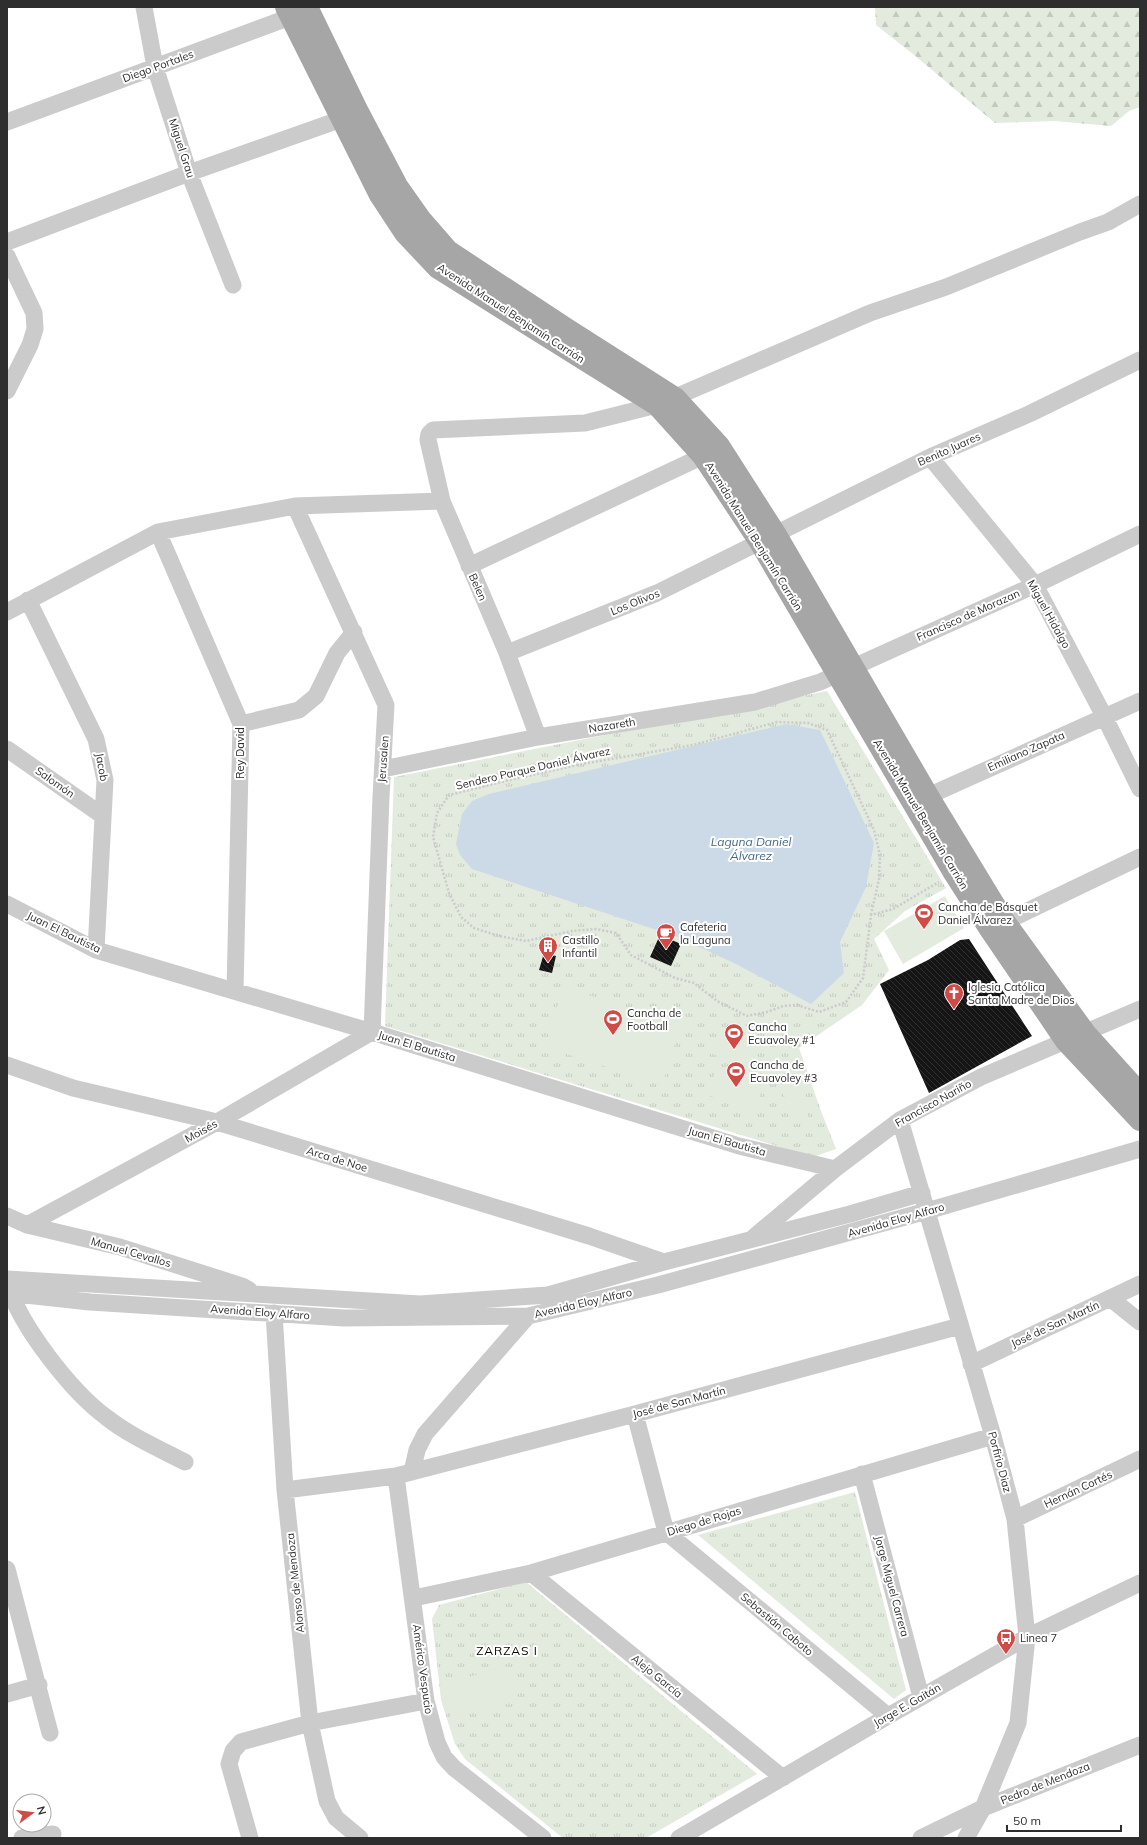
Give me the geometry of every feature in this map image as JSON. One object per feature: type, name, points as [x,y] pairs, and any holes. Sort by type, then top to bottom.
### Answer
[{"type":"main road","name":"Avenida Manuel Benjamín Carrión","points":[[298,10],[350,116],[380,195],[404,233],[438,268],[666,402],[719,446],[768,538],[920,799],[997,925],[1075,1037],[1140,1120]]},
{"type":"main road","name":"Avenida Manuel Benjamín Carrión","points":[[666,402],[703,456],[768,538]]},
{"type":"main road","name":"Avenida Manuel Benjamín Carrión","points":[[920,799],[953,871],[997,925]]},
{"type":"main road","name":"Avenida Manuel Benjamín Carrión","points":[[1075,1037],[1140,1094]]},
{"type":"street","name":"Miguel Grau","points":[[144,7],[155,67],[189,173],[233,286]]},
{"type":"street","name":"Diego Portales","points":[[7,122],[155,67],[298,10]]},
{"type":"street","points":[[7,242],[189,173],[350,116]]},
{"type":"street","points":[[666,402],[870,312],[946,287],[1108,222],[1140,204]]},
{"type":"street","points":[[7,256],[34,314],[34,329],[30,344],[7,392]]},
{"type":"street","name":"Benito Juares","points":[[768,538],[930,457],[1028,414],[1140,360]]},
{"type":"street","name":"Belen","points":[[538,737],[507,653],[442,500],[428,440],[429,434],[433,430],[585,423],[666,402]]},
{"type":"street","points":[[469,566],[703,456]]},
{"type":"street","name":"Miguel Hidalgo","points":[[930,457],[1034,585],[1104,716],[1140,789]]},
{"type":"street","points":[[7,612],[158,532],[295,506],[442,500]]},
{"type":"street","name":"Jerusalen","points":[[295,506],[354,632],[386,705],[382,769],[372,1032]]},
{"type":"street","name":"Rey David","points":[[158,532],[241,724],[235,991]]},
{"type":"street","name":"Francisco de Morazan","points":[[846,670],[1034,585],[1140,534]]},
{"type":"street","name":"Los Olivos","points":[[507,653],[657,593],[768,538]]},
{"type":"street","name":"Jacob","points":[[28,600],[96,739],[105,780],[96,950]]},
{"type":"street","points":[[241,724],[299,710],[316,696],[337,653],[354,632]]},
{"type":"street","name":"Nazareth","points":[[382,769],[538,737],[755,702],[820,682],[846,670]]},
{"type":"street","name":"Emiliano Zapata","points":[[920,799],[1140,701]]},
{"type":"street","name":"Salomón","points":[[7,749],[103,816]]},
{"type":"street","points":[[997,925],[1140,857]]},
{"type":"street","name":"Juan El Bautista","points":[[7,904],[96,950],[372,1032],[739,1146],[834,1169]]},
{"type":"street","name":"Francisco Nariño","points":[[721,1267],[834,1169],[900,1120],[981,1077],[1140,1009]]},
{"type":"street","name":"Moisés","points":[[28,1225],[217,1122],[372,1032]]},
{"type":"street","name":"Arca de Noe","points":[[7,1065],[73,1088],[217,1122],[589,1236],[664,1262]]},
{"type":"street","name":"Porfirio Diaz","points":[[900,1120],[993,1436],[1015,1519],[1027,1637],[1018,1723],[983,1808]]},
{"type":"street","name":"Avenida Eloy Alfaro","points":[[251,1303],[274,1313],[344,1318],[528,1316],[658,1285],[927,1212],[1140,1149]]},
{"type":"street","name":"Avenida Eloy Alfaro","points":[[8,1287],[90,1302],[420,1304],[548,1295],[664,1262],[850,1214],[922,1193]]},
{"type":"street","name":"Manuel Cevallos","points":[[7,1216],[28,1225],[120,1247],[242,1286],[248,1289],[251,1303]]},
{"type":"street","name":"José de San Martín","points":[[971,1364],[1140,1284]]},
{"type":"street","points":[[8,1287],[25,1323],[81,1395],[105,1417],[131,1435],[185,1462]]},
{"type":"street","points":[[1110,1298],[1140,1322]]},
{"type":"street","name":"Alonso de Mendoza","points":[[274,1313],[285,1490],[310,1723],[327,1801],[336,1818],[360,1838]]},
{"type":"street","name":"Américo Vespucio","points":[[528,1316],[425,1434],[404,1474],[414,1598],[426,1701],[437,1742],[444,1757],[454,1768],[543,1838]]},
{"type":"street","name":"José de San Martín","points":[[285,1490],[404,1474],[635,1414],[960,1326]]},
{"type":"street","points":[[635,1414],[666,1532]]},
{"type":"street","name":"Diego de Rojas","points":[[414,1598],[531,1573],[993,1436]]},
{"type":"street","name":"Hernán Cortés","points":[[1015,1519],[1140,1459]]},
{"type":"street","name":"Jorge Miguel Carrera","points":[[862,1474],[921,1697]]},
{"type":"street","name":"Sebastián Caboto","points":[[666,1532],[888,1716]]},
{"type":"street","points":[[7,1569],[50,1733]]},
{"type":"street","name":"Alejo García","points":[[531,1573],[783,1778]]},
{"type":"street","name":"Jorge E. Gaitán","points":[[679,1838],[1027,1637],[1140,1583]]},
{"type":"street","points":[[7,1694],[38,1684]]},
{"type":"street","points":[[250,1838],[230,1764],[232,1751],[241,1742],[310,1723],[426,1701]]},
{"type":"street","name":"Pedro de Mendoza","points":[[983,1808],[1140,1745]]},
{"type":"street","points":[[921,1838],[983,1808]]},
{"type":"street","points":[[966,1838],[983,1808]]},
{"type":"street","points":[[22,1838],[52,1834]]},
{"type":"path","name":"Sendero Parque Daniel Álvarez","points":[[777,722],[808,723],[827,730],[874,830],[880,855],[878,879],[871,915],[863,978],[846,1002],[819,1012],[796,1005],[783,1006],[767,1012],[747,1016],[717,1001],[694,983],[675,978],[631,955],[616,933],[596,929],[572,931],[526,941],[499,936],[474,928],[461,917],[450,893],[433,837],[437,813],[449,795],[510,780],[627,756],[693,745],[777,722]]},
{"type":"path","points":[[871,915],[893,909],[941,881],[953,871]]},
{"type":"green space","points":[[875,7],[1140,7],[1140,107],[1129,111],[1111,126],[1055,121],[995,123],[876,25]]},
{"type":"green space","points":[[827,691],[946,888],[905,911],[874,939],[889,970],[862,1005],[799,1048],[836,1149],[813,1157],[385,1026],[394,777]]},
{"type":"green space","name":"Cancha de Básquet Daniel Álvarez","points":[[945,896],[964,928],[903,964],[884,931]]},
{"type":"green space","name":"Cancha de Football","points":[[563,987],[681,1024],[662,1085],[545,1047]]},
{"type":"green space","name":"Cancha Ecuavoley #1","points":[[718,1032],[758,1046],[750,1068],[710,1053]]},
{"type":"green space","name":"Cancha de Ecuavoley #3","points":[[717,1066],[765,1081],[755,1111],[708,1095]]},
{"type":"green space","points":[[800,1077],[809,1121],[791,1125],[781,1081]]},
{"type":"green space","points":[[855,1492],[906,1690],[894,1699],[698,1535]]},
{"type":"green space","points":[[526,1582],[757,1774],[646,1838],[563,1838],[465,1759],[455,1744],[441,1700],[432,1619],[439,1605]]},
{"type":"green space","points":[[506,1666],[518,1701],[451,1719],[442,1685]]},
{"type":"water","name":"Laguna Daniel Álvarez","points":[[786,724],[820,730],[874,843],[866,887],[840,942],[844,973],[811,1004],[736,964],[678,937],[472,869],[460,855],[456,844],[462,814],[472,801],[489,794]]},
{"type":"building","name":"Cafeteria la Laguna","points":[[660,935],[681,944],[671,966],[650,957]]},
{"type":"building","name":"Iglesia Católica Santa Madre de Dios","points":[[969,939],[1032,1036],[929,1093],[880,984],[928,960],[960,940]]},
{"type":"building","name":"Castillo Infantil","points":[[544,953],[556,956],[552,973],[539,970]]},
{"type":"place","name":"Cancha de Básquet Daniel Álvarez","points":[[924,930]]},
{"type":"place","name":"Cafeteria la Laguna","points":[[666,950]]},
{"type":"place","name":"Castillo Infantil","points":[[548,963]]},
{"type":"place","name":"Iglesia Católica Santa Madre de Dios","points":[[954,1010]]},
{"type":"place","name":"Cancha de Football","points":[[613,1036]]},
{"type":"place","name":"Cancha Ecuavoley #1","points":[[734,1050]]},
{"type":"place","name":"Cancha de Ecuavoley #3","points":[[736,1088]]},
{"type":"place","name":"Linea 7","points":[[1006,1655]]},
{"type":"district","name":"ZARZAS I","points":[[507,1650]]}]
